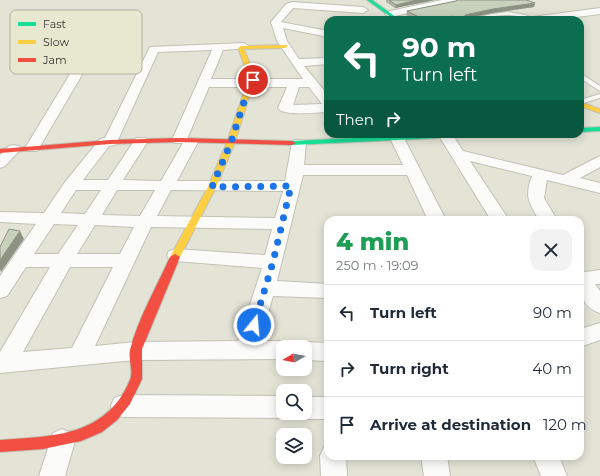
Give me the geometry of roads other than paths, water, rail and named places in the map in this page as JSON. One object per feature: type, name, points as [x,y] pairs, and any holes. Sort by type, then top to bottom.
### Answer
[{"type":"street","points":[[329,16],[348,0]]},
{"type":"street","points":[[407,11],[409,0]]},
{"type":"street","points":[[396,16],[407,11],[455,0]]},
{"type":"street","points":[[356,16],[371,1],[393,16]]},
{"type":"street","points":[[324,98],[296,63],[285,46],[277,24],[277,19],[290,6],[363,10]]},
{"type":"street","points":[[565,16],[598,12]]},
{"type":"street","points":[[312,30],[324,20]]},
{"type":"street","points":[[277,24],[324,33]]},
{"type":"street","points":[[142,73],[154,49],[218,46],[285,46]]},
{"type":"street","points":[[78,356],[144,222],[165,186],[185,141],[218,46]]},
{"type":"street","points":[[0,446],[62,440],[98,429],[118,413],[123,406],[137,377],[135,351],[176,256],[212,187],[231,142],[250,83],[253,80],[241,48],[244,46]]},
{"type":"street","points":[[296,63],[324,61]]},
{"type":"street","points":[[32,148],[76,74]]},
{"type":"street","points":[[0,292],[71,185],[108,142],[142,74]]},
{"type":"street","points":[[204,83],[313,83]]},
{"type":"street","points":[[294,83],[285,108],[324,108]]},
{"type":"street","points":[[584,105],[600,111]]},
{"type":"street","points":[[584,130],[600,129]]},
{"type":"street","points":[[0,163],[7,150],[108,142],[185,141],[299,143],[354,138],[397,138],[435,216]]},
{"type":"street","points":[[447,138],[497,216]]},
{"type":"street","points":[[2,364],[64,260],[141,141]]},
{"type":"street","points":[[247,349],[273,262],[296,170],[299,143]]},
{"type":"street","points":[[458,154],[600,188]]},
{"type":"street","points":[[565,180],[600,161]]},
{"type":"street","points":[[296,170],[412,170]]},
{"type":"street","points":[[541,174],[534,194],[535,200],[545,216]]},
{"type":"street","points":[[71,185],[212,187],[291,186]]},
{"type":"street","points":[[0,217],[144,222],[282,224]]},
{"type":"street","points":[[176,256],[273,262]]},
{"type":"street","points":[[20,260],[126,260]]},
{"type":"street","points":[[585,279],[584,285],[600,305]]},
{"type":"street","points":[[265,288],[324,291]]},
{"type":"street","points":[[584,337],[600,331]]},
{"type":"street","points":[[2,364],[135,351],[276,350]]},
{"type":"street","points":[[312,351],[324,352]]},
{"type":"street","points":[[123,406],[276,407]]},
{"type":"street","points":[[312,408],[324,408]]},
{"type":"street","points":[[52,476],[62,440]]},
{"type":"street","points":[[333,460],[334,476]]},
{"type":"street","points":[[435,460],[437,476]]},
{"type":"street","points":[[548,460],[554,476]]},
{"type":"lane","points":[[490,16],[512,12],[525,16]]},
{"type":"lane","points":[[584,79],[600,89]]},
{"type":"lane","points":[[584,102],[600,96]]}]
